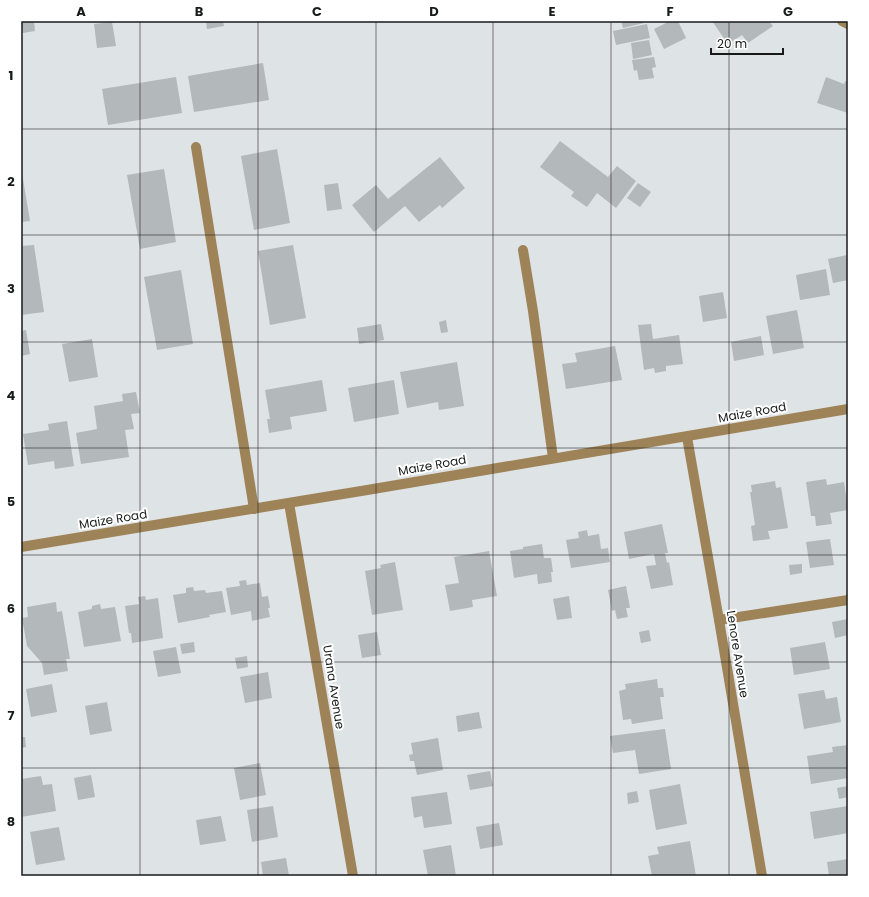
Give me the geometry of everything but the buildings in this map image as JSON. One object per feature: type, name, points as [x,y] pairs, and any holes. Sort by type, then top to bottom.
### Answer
[{"type":"street","points":[[842,21],[848,24]]},
{"type":"street","points":[[196,146],[254,509]]},
{"type":"street","points":[[523,250],[553,458]]},
{"type":"street","name":"Maize Road","points":[[21,547],[848,409]]},
{"type":"street","name":"Lenore Avenue","points":[[687,437],[762,876]]},
{"type":"street","name":"Urana Avenue","points":[[290,503],[353,876]]},
{"type":"street","points":[[719,620],[848,600]]}]
